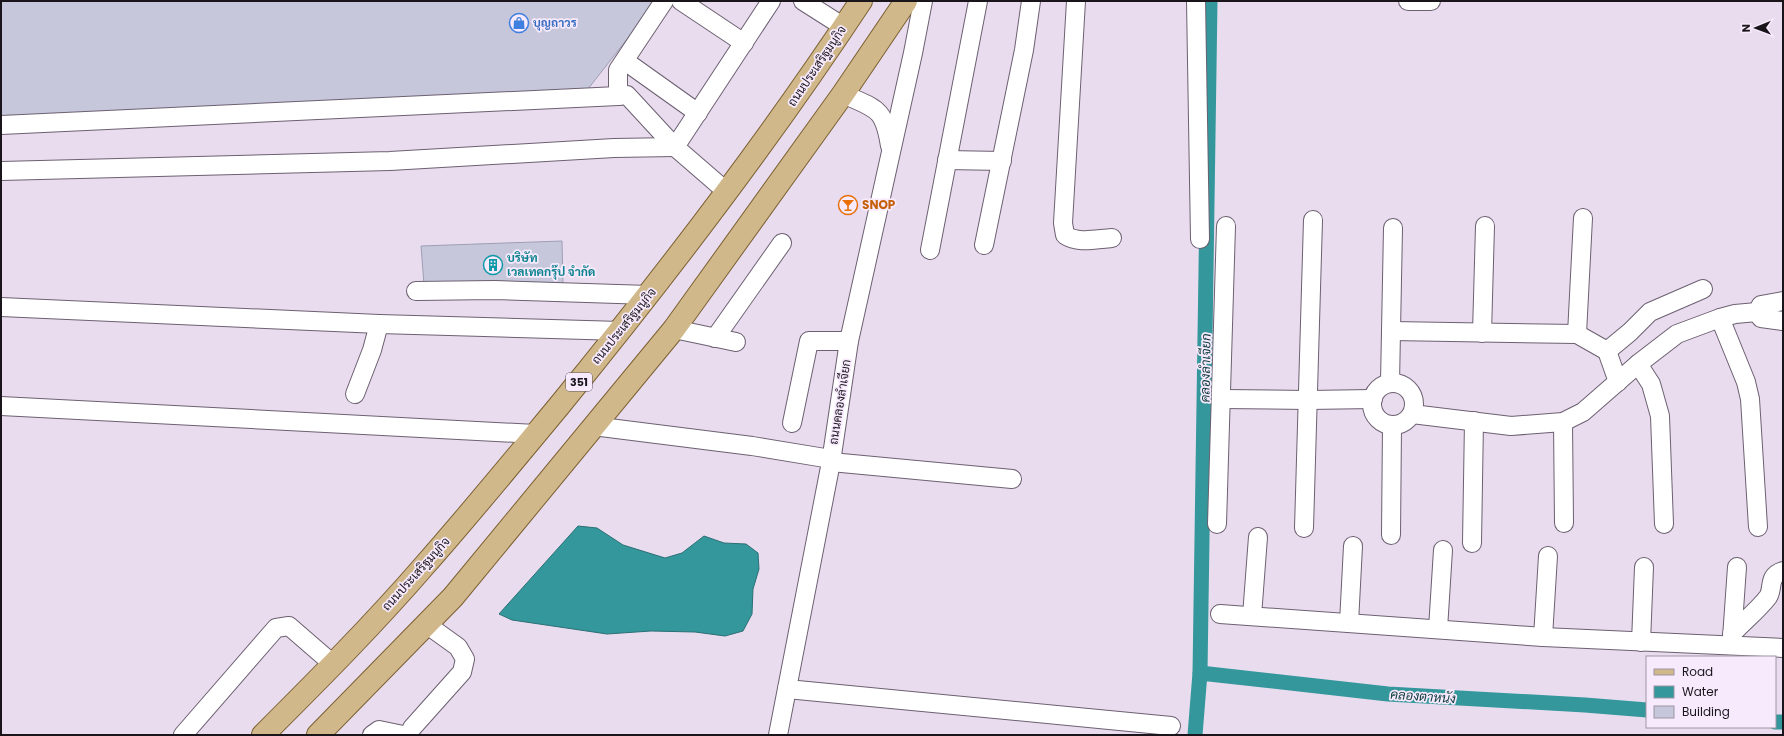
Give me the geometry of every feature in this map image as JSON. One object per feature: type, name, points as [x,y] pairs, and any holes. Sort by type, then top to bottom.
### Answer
[{"type":"main road","name":"ถนนประเสริฐมนูกิจ","points":[[263,735],[334,665],[423,568],[536,434],[620,331],[727,192],[787,110],[861,1]]},
{"type":"main road","points":[[318,735],[453,597],[674,329],[843,94],[906,1]]},
{"type":"street","points":[[618,96],[618,70],[664,1]]},
{"type":"street","points":[[681,1],[744,43]]},
{"type":"street","points":[[675,147],[771,1]]},
{"type":"street","points":[[803,1],[844,27]]},
{"type":"street","points":[[891,154],[922,1]]},
{"type":"street","points":[[930,250],[978,1]]},
{"type":"street","points":[[984,245],[1024,50],[1031,1]]},
{"type":"street","points":[[1076,1],[1063,223],[1065,234],[1070,238],[1080,240],[1112,238]]},
{"type":"street","points":[[1196,1],[1200,239]]},
{"type":"street","points":[[1408,1],[1431,1]]},
{"type":"street","points":[[624,61],[698,113]]},
{"type":"street","name":"ถนนคลองลำเจียก","points":[[778,735],[831,460],[849,342],[891,154],[887,126],[878,111],[843,94]]},
{"type":"street","points":[[1,125],[627,95],[675,147],[727,192]]},
{"type":"street","points":[[1,171],[390,161],[614,148],[675,147]]},
{"type":"street","points":[[947,160],[1002,161]]},
{"type":"street","points":[[1577,334],[1583,218]]},
{"type":"street","points":[[1304,528],[1313,220]]},
{"type":"street","points":[[1217,524],[1222,399],[1226,226]]},
{"type":"street","points":[[1482,332],[1484,226]]},
{"type":"street","points":[[1390,383],[1393,228]]},
{"type":"street","points":[[715,338],[782,243]]},
{"type":"street","points":[[1607,351],[1630,332],[1650,312],[1703,289]]},
{"type":"street","points":[[416,291],[495,290],[649,294]]},
{"type":"street","points":[[1412,414],[1512,426],[1562,422],[1583,412],[1638,364],[1677,334],[1720,318],[1735,314],[1756,312],[1761,305],[1783,300]]},
{"type":"street","points":[[1,307],[379,324],[620,331]]},
{"type":"street","points":[[1756,312],[1761,318],[1783,321]]},
{"type":"street","points":[[1720,318],[1746,382],[1750,399],[1758,526]]},
{"type":"street","points":[[355,394],[372,350],[379,324]]},
{"type":"street","points":[[674,329],[736,342]]},
{"type":"street","points":[[1391,331],[1577,334],[1607,351],[1618,382]]},
{"type":"street","points":[[792,423],[809,341],[849,342]]},
{"type":"street","points":[[1638,364],[1651,384],[1660,416],[1664,524]]},
{"type":"street","points":[[1390,383],[1397,383],[1409,389],[1414,401],[1412,414],[1404,423],[1392,426],[1380,422],[1373,411],[1373,399],[1379,388],[1390,383]]},
{"type":"street","points":[[1222,399],[1373,399]]},
{"type":"street","points":[[1,406],[536,434]]},
{"type":"street","points":[[1472,543],[1474,421]]},
{"type":"street","points":[[1562,422],[1564,523]]},
{"type":"street","points":[[593,426],[752,446],[831,460],[1012,479]]},
{"type":"street","points":[[1391,535],[1392,426]]},
{"type":"street","points":[[1252,616],[1258,537]]},
{"type":"street","points":[[1349,623],[1353,546]]},
{"type":"street","points":[[1438,629],[1443,550]]},
{"type":"street","points":[[1542,637],[1548,556]]},
{"type":"street","points":[[1641,642],[1644,567]]},
{"type":"street","points":[[1732,639],[1737,567]]},
{"type":"street","points":[[1732,639],[1776,598],[1770,586],[1773,578],[1783,571]]},
{"type":"street","points":[[1220,614],[1542,637],[1641,642],[1732,639],[1783,648]]},
{"type":"street","points":[[372,735],[379,730],[400,733],[462,672],[465,659],[458,646],[426,624]]},
{"type":"street","points":[[183,735],[276,628],[289,626],[334,665]]},
{"type":"street","points":[[787,689],[1171,726]]},
{"type":"water","points":[[578,526],[597,528],[623,545],[665,558],[682,553],[704,536],[724,543],[746,544],[758,553],[759,569],[753,589],[752,614],[743,631],[725,636],[695,632],[651,631],[607,634],[512,620],[499,614]]},
{"type":"building","points":[[1,1],[657,1],[584,94],[1,120]]},
{"type":"building","name":"บริษัท เวลเทคกรุ๊ป จำกัด","points":[[562,241],[563,286],[424,284],[421,246]]},
{"type":"waterway","name":"คลองลำเจียก","points":[[1195,735],[1200,673],[1210,1]]},
{"type":"waterway","name":"คลองตาหนัง","points":[[1200,673],[1388,694],[1646,710]]},
{"type":"waterway","name":"คลองตาหนัง","points":[[1776,722],[1783,722]]},
{"type":"place","name":"บุญถาวร","points":[[519,23]]},
{"type":"place","name":"SNOP","points":[[848,205]]},
{"type":"place","name":"บริษัท เวลเทคกรุ๊ป จำกัด","points":[[493,265]]}]
